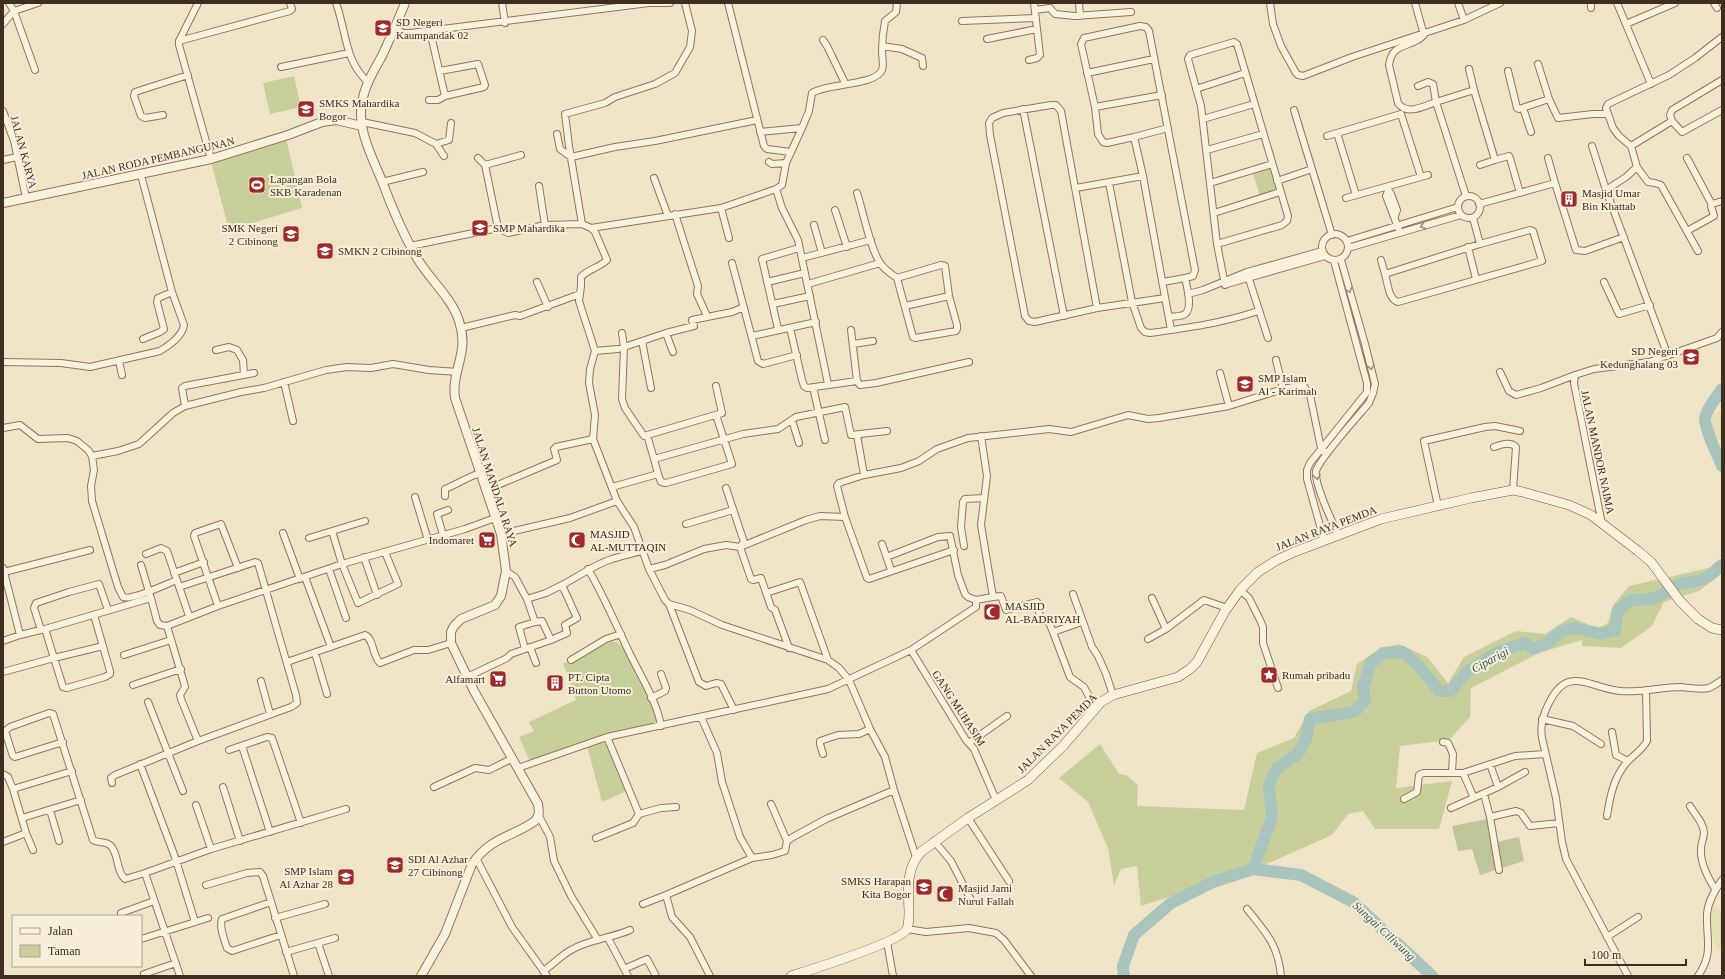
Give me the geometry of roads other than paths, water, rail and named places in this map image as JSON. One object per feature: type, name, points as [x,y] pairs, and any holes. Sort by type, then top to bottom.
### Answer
[{"type":"main road","name":"JALAN RAYA PEMDA","points":[[907,929],[909,915],[909,879],[911,867],[916,857],[934,841],[1020,786],[1042,768],[1063,746],[1093,710],[1113,695],[1178,677],[1190,669],[1197,662],[1240,590],[1258,572],[1277,560],[1338,534],[1381,519],[1490,494],[1513,490],[1523,492],[1569,505],[1591,515],[1638,551],[1661,575],[1680,601],[1698,619],[1712,628],[1722,630]]},
{"type":"main road","points":[[791,976],[887,942],[907,929]]},
{"type":"street","points":[[9,3],[14,11],[35,70]]},
{"type":"street","points":[[3,24],[14,11],[38,3]]},
{"type":"street","points":[[198,3],[179,41],[211,159]]},
{"type":"street","points":[[179,41],[290,11],[292,9],[290,3]]},
{"type":"street","points":[[336,3],[343,24],[349,53],[358,74],[369,83]]},
{"type":"street","name":"JALAN MANDALA RAYA","points":[[405,3],[361,103],[362,124],[394,215],[427,275],[454,309],[461,328],[463,348],[455,383],[455,398],[501,534],[506,571],[501,596],[494,605],[461,619],[454,626],[451,632],[451,643]]},
{"type":"street","points":[[502,3],[505,22]]},
{"type":"street","points":[[395,28],[406,33],[430,31],[458,26],[505,22],[649,4],[670,3]]},
{"type":"street","points":[[582,224],[565,114],[605,103],[615,97],[655,84],[675,73],[690,48],[692,30],[685,3]]},
{"type":"street","points":[[728,3],[760,132],[766,149],[791,152]]},
{"type":"street","points":[[591,228],[720,208],[776,189],[782,185],[786,163],[809,111],[812,93],[845,83],[870,79],[878,75],[882,68],[882,46],[885,21],[896,12],[897,3]]},
{"type":"street","points":[[1029,60],[1037,58],[1040,55],[1034,3]]},
{"type":"street","points":[[1079,3],[1080,16]]},
{"type":"street","points":[[1270,3],[1273,24],[1281,46],[1296,73],[1303,76],[1352,57],[1464,20],[1500,3]]},
{"type":"street","points":[[1415,3],[1424,36],[1392,53],[1389,65],[1399,105],[1409,110],[1474,90]]},
{"type":"street","points":[[1458,3],[1464,20]]},
{"type":"street","points":[[1617,3],[1651,84]]},
{"type":"street","points":[[1626,24],[1675,3]]},
{"type":"street","points":[[1035,10],[1050,8],[1055,14],[1080,16],[1131,12]]},
{"type":"street","points":[[962,21],[1036,18]]},
{"type":"street","points":[[1163,282],[1193,276],[1195,270],[1151,38],[1146,27],[1140,26],[1084,38],[1081,44],[1095,107],[1098,134],[1104,142],[1107,143],[1168,128]]},
{"type":"street","points":[[987,39],[1037,29]]},
{"type":"street","points":[[430,31],[445,96]]},
{"type":"street","points":[[1698,251],[1661,185],[1648,182],[1644,179],[1638,168],[1631,146],[1619,136],[1607,114],[1606,108],[1608,104],[1651,84],[1695,58],[1722,37]]},
{"type":"street","points":[[823,40],[845,83]]},
{"type":"street","points":[[1217,244],[1286,223],[1288,216],[1235,42],[1190,55],[1189,61],[1203,119],[1217,244],[1223,284]]},
{"type":"street","points":[[882,46],[902,49],[922,58],[923,66]]},
{"type":"street","points":[[281,67],[349,53]]},
{"type":"street","points":[[1088,73],[1154,59]]},
{"type":"street","points":[[429,100],[438,100],[445,96],[484,87],[485,85],[478,64],[440,71]]},
{"type":"street","points":[[1538,64],[1549,99],[1558,118],[1607,114]]},
{"type":"street","points":[[1469,69],[1495,160]]},
{"type":"street","points":[[1508,71],[1517,108],[1519,110],[1549,99]]},
{"type":"street","points":[[1196,89],[1245,73]]},
{"type":"street","points":[[162,115],[145,118],[140,116],[134,96],[135,92],[188,75]]},
{"type":"street","points":[[1722,80],[1672,110],[1670,115],[1672,121],[1682,132],[1722,110]]},
{"type":"street","points":[[1418,86],[1428,82],[1433,84],[1436,102],[1466,196]]},
{"type":"street","points":[[1095,107],[1162,95]]},
{"type":"street","points":[[1203,119],[1254,104]]},
{"type":"street","points":[[1098,308],[1063,119],[1059,107],[1051,105],[1023,109],[992,118],[989,123],[990,135],[1025,316],[1029,321],[1035,322],[1098,308],[1165,298]]},
{"type":"street","points":[[1523,108],[1531,132]]},
{"type":"street","points":[[1023,109],[1064,316]]},
{"type":"street","points":[[1294,110],[1332,235]]},
{"type":"street","name":"JALAN KARYA","points":[[3,111],[6,127],[17,157],[26,198]]},
{"type":"street","points":[[1327,136],[1401,114],[1421,177]]},
{"type":"street","name":"JALAN RODA PEMBANGUNAN","points":[[3,203],[211,159],[282,137],[322,122],[336,120],[362,124]]},
{"type":"street","points":[[557,134],[560,149],[571,157],[615,147],[655,141],[757,120]]},
{"type":"street","points":[[1631,146],[1672,121]]},
{"type":"street","points":[[436,144],[449,140],[451,123]]},
{"type":"street","points":[[362,124],[415,133],[436,144],[444,156]]},
{"type":"street","points":[[760,132],[802,129]]},
{"type":"street","points":[[773,134],[802,129]]},
{"type":"street","points":[[1337,133],[1356,196]]},
{"type":"street","points":[[1207,150],[1263,134]]},
{"type":"street","points":[[1134,137],[1143,176],[1171,330]]},
{"type":"street","points":[[1592,146],[1606,190],[1668,356]]},
{"type":"street","points":[[485,165],[521,155]]},
{"type":"street","points":[[1480,165],[1509,156],[1520,193]]},
{"type":"street","points":[[3,160],[17,157]]},
{"type":"street","points":[[478,158],[485,165],[498,228]]},
{"type":"street","points":[[1548,158],[1576,250],[1584,251],[1624,237]]},
{"type":"street","points":[[1687,158],[1712,204],[1711,206],[1714,216],[1687,231]]},
{"type":"street","points":[[769,162],[772,164],[786,163]]},
{"type":"street","points":[[1210,183],[1272,164]]},
{"type":"street","points":[[1606,190],[1638,168]]},
{"type":"street","points":[[1277,181],[1312,169]]},
{"type":"street","points":[[382,182],[423,172]]},
{"type":"street","points":[[3,362],[61,364],[90,368],[160,351],[169,346],[183,330],[184,325],[172,292],[141,175]]},
{"type":"street","points":[[1346,198],[1387,189],[1428,175]]},
{"type":"street","points":[[1076,188],[1143,176]]},
{"type":"street","points":[[654,178],[668,216]]},
{"type":"street","points":[[1109,183],[1132,302],[1137,320],[1145,332],[1150,333],[1233,320],[1258,311]]},
{"type":"street","points":[[1479,204],[1555,183]]},
{"type":"street","points":[[539,186],[545,225]]},
{"type":"street","points":[[776,189],[782,208],[795,234],[802,258],[828,384]]},
{"type":"street","points":[[1387,189],[1386,196],[1391,212],[1395,216],[1399,229]]},
{"type":"street","points":[[1214,214],[1280,192]]},
{"type":"street","points":[[857,193],[871,240],[880,263],[897,278],[911,334],[915,338],[956,331],[957,325],[949,296],[947,268],[944,265],[897,278]]},
{"type":"street","points":[[1466,196],[1474,197],[1479,204],[1479,212],[1473,218]]},
{"type":"street","points":[[1461,215],[1458,204],[1466,196]]},
{"type":"street","points":[[1712,204],[1722,201]]},
{"type":"street","points":[[1399,229],[1458,207]]},
{"type":"street","points":[[720,208],[729,238]]},
{"type":"street","points":[[835,210],[847,247]]},
{"type":"street","points":[[675,214],[698,286],[697,294],[707,316]]},
{"type":"street","points":[[1348,244],[1399,229],[1461,215],[1473,218]]},
{"type":"street","points":[[1473,218],[1480,244]]},
{"type":"street","points":[[410,246],[498,228],[508,232],[545,225],[582,224],[591,228],[595,232],[607,260],[601,266],[585,272],[581,276],[578,301],[595,352],[590,370],[589,382],[594,414],[593,439],[617,501],[634,528],[649,569],[664,600],[669,604],[690,610],[722,625],[828,660],[840,668],[849,680],[870,729],[885,757],[916,857]]},
{"type":"street","points":[[814,226],[822,253]]},
{"type":"street","points":[[1381,260],[1391,296],[1398,302],[1542,261],[1533,231],[1530,230],[1468,247],[1385,274]]},
{"type":"street","points":[[1324,254],[1324,241],[1332,235],[1337,234],[1343,237],[1348,244],[1346,255],[1341,260],[1334,261]]},
{"type":"street","points":[[802,258],[871,240]]},
{"type":"street","points":[[1468,247],[1476,280]]},
{"type":"street","points":[[778,329],[762,259],[799,248]]},
{"type":"street","points":[[1188,294],[1324,254]]},
{"type":"street","points":[[1324,254],[1334,261],[1367,383],[1367,392],[1321,448],[1310,463],[1307,470],[1311,495],[1324,540]]},
{"type":"street","points":[[1338,534],[1321,492],[1316,470],[1326,454],[1369,402],[1375,384],[1341,260]]},
{"type":"street","points":[[732,263],[758,361],[763,364],[797,355]]},
{"type":"street","points":[[808,284],[880,263]]},
{"type":"street","points":[[767,282],[805,273]]},
{"type":"street","points":[[1248,276],[1258,311],[1268,338]]},
{"type":"street","points":[[1169,317],[1182,315],[1188,311],[1189,306],[1186,278]]},
{"type":"street","points":[[537,282],[548,307]]},
{"type":"street","points":[[1604,282],[1619,314],[1650,305]]},
{"type":"street","points":[[143,339],[164,329],[157,302],[158,298],[172,292]]},
{"type":"street","points":[[461,328],[515,315],[520,316],[580,294]]},
{"type":"street","points":[[773,304],[810,296]]},
{"type":"street","points":[[905,306],[949,296]]},
{"type":"street","points":[[595,352],[624,347],[666,333],[694,326],[692,320],[732,312],[744,307]]},
{"type":"street","points":[[752,336],[778,329],[816,322]]},
{"type":"street","points":[[790,328],[804,386],[813,387],[857,381]]},
{"type":"street","points":[[851,330],[857,381],[860,385],[876,383],[969,362]]},
{"type":"street","points":[[1500,372],[1509,391],[1516,395],[1594,369],[1649,362],[1717,338],[1722,332]]},
{"type":"street","points":[[622,333],[624,347],[622,399],[625,408],[641,434],[644,436],[722,413],[716,386]]},
{"type":"street","points":[[666,333],[674,352]]},
{"type":"street","points":[[642,341],[651,388]]},
{"type":"street","points":[[853,344],[873,341]]},
{"type":"street","points":[[1357,347],[1365,344]]},
{"type":"street","points":[[216,350],[229,347],[237,350],[243,360],[244,375]]},
{"type":"street","points":[[1276,360],[1283,389]]},
{"type":"street","points":[[119,361],[122,375]]},
{"type":"street","points":[[92,456],[125,449],[139,444],[173,413],[185,406],[264,388],[337,368],[371,368],[393,364],[429,370],[458,372]]},
{"type":"street","points":[[185,406],[182,388],[185,386],[254,373]]},
{"type":"street","points":[[1220,373],[1230,406]]},
{"type":"street","name":"JALAN MANDOR NAIMA","points":[[1575,375],[1574,383],[1602,524]]},
{"type":"street","points":[[284,382],[293,421]]},
{"type":"street","points":[[954,550],[891,570],[869,579],[867,578],[845,517],[838,484],[841,481],[864,475],[901,468],[919,461],[938,449],[968,438],[1049,429],[1071,432],[1128,415],[1148,419],[1230,406],[1283,389],[1303,385],[1310,395],[1321,448],[1326,454]]},
{"type":"street","points":[[813,387],[825,440]]},
{"type":"street","points":[[654,458],[743,434],[778,429],[796,417],[845,407],[851,435],[887,431]]},
{"type":"street","points":[[647,435],[661,482],[666,483],[732,464],[716,415]]},
{"type":"street","points":[[1347,418],[1353,423]]},
{"type":"street","points":[[792,420],[799,443]]},
{"type":"street","points":[[3,428],[20,425],[38,439],[72,439],[88,450],[92,456],[94,470],[91,486],[92,501],[121,595],[127,598],[149,591],[204,562]]},
{"type":"street","points":[[1438,506],[1424,441],[1485,427],[1495,426],[1520,431]]},
{"type":"street","points":[[857,435],[864,475]]},
{"type":"street","points":[[981,436],[987,476],[981,525],[993,597]]},
{"type":"street","points":[[486,490],[558,460],[554,449],[556,447],[593,439]]},
{"type":"street","points":[[1494,447],[1509,443],[1516,447],[1513,490]]},
{"type":"street","points":[[445,496],[445,489],[480,473]]},
{"type":"street","points":[[612,487],[658,474]]},
{"type":"street","points":[[726,488],[744,542],[740,547]]},
{"type":"street","points":[[1311,495],[1321,492]]},
{"type":"street","points":[[415,497],[428,540]]},
{"type":"street","points":[[964,546],[962,528],[963,502],[965,499],[984,498]]},
{"type":"street","points":[[501,534],[570,518],[617,501]]},
{"type":"street","points":[[443,535],[437,514],[448,510]]},
{"type":"street","points":[[686,524],[733,510]]},
{"type":"street","points":[[649,569],[666,565],[704,550],[726,546],[740,547],[806,520],[820,516],[845,517]]},
{"type":"street","points":[[141,565],[157,621],[160,625],[166,626],[189,616],[342,564],[428,540],[495,518]]},
{"type":"street","points":[[309,538],[364,521]]},
{"type":"street","points":[[218,606],[194,536],[195,533],[221,524],[238,568]]},
{"type":"street","points":[[332,531],[356,602],[360,602],[377,595],[398,584],[385,552]]},
{"type":"street","points":[[283,533],[331,647]]},
{"type":"street","points":[[888,556],[938,537],[948,536],[951,538],[954,550],[954,560],[961,586],[968,597],[976,600],[1001,596],[1006,610],[1037,602],[1041,621],[1048,620],[1070,677],[1084,687],[1093,710]]},
{"type":"street","points":[[882,544],[891,570]]},
{"type":"street","points":[[740,547],[751,579],[761,578],[771,607],[775,610],[789,648]]},
{"type":"street","points":[[146,554],[161,548],[165,549],[176,576],[189,616]]},
{"type":"street","points":[[20,634],[4,570],[90,550]]},
{"type":"street","points":[[527,598],[546,593],[562,586],[588,570],[612,558],[642,552]]},
{"type":"street","points":[[364,558],[377,595]]},
{"type":"street","points":[[112,784],[112,777],[140,764],[291,707],[297,703],[287,662],[257,562],[179,587]]},
{"type":"street","points":[[329,569],[346,618]]},
{"type":"street","points":[[588,570],[652,698],[661,726]]},
{"type":"street","points":[[506,571],[515,577],[527,598],[535,622]]},
{"type":"street","points":[[766,592],[800,582],[828,660]]},
{"type":"street","points":[[94,615],[110,674],[67,688],[62,685],[54,658],[34,608],[36,603],[76,589],[99,584],[108,610]]},
{"type":"street","points":[[467,677],[527,648],[566,634],[565,625],[577,618],[562,586]]},
{"type":"street","points":[[1240,590],[1249,598],[1263,627],[1264,643],[1278,688]]},
{"type":"street","points":[[1073,594],[1082,622],[1106,674],[1113,695]]},
{"type":"street","points":[[3,641],[20,634],[94,615],[151,598]]},
{"type":"street","points":[[1152,598],[1166,629]]},
{"type":"street","points":[[518,768],[607,737],[828,689],[911,650],[976,607],[976,600]]},
{"type":"street","points":[[1148,639],[1166,629],[1204,600],[1228,608]]},
{"type":"street","points":[[669,604],[699,682],[706,686],[716,683],[721,684],[734,710]]},
{"type":"street","points":[[536,663],[527,648],[518,627],[542,621],[551,640]]},
{"type":"street","points":[[1053,632],[1082,622]]},
{"type":"street","points":[[166,626],[181,669],[185,687],[180,695],[198,741]]},
{"type":"street","points":[[571,660],[606,640],[621,634]]},
{"type":"street","points":[[287,662],[364,635],[370,639],[377,661],[382,663],[414,650],[428,650],[451,643],[467,677],[538,804],[539,816],[550,837],[554,861],[585,921],[598,940]]},
{"type":"street","points":[[124,655],[171,640]]},
{"type":"street","points":[[3,672],[103,646]]},
{"type":"street","name":"GANG MUHASIM","points":[[911,650],[966,740],[974,749],[996,800]]},
{"type":"street","points":[[315,653],[327,694]]},
{"type":"street","points":[[133,685],[181,669]]},
{"type":"street","points":[[652,698],[665,691],[666,688],[661,674]]},
{"type":"street","points":[[1628,976],[1566,859],[1556,798],[1544,754],[1540,729],[1542,719],[1549,702],[1559,686],[1572,681],[1619,691],[1681,687],[1710,688],[1722,680]]},
{"type":"street","points":[[260,681],[270,714]]},
{"type":"street","points":[[1607,816],[1610,797],[1618,776],[1628,761],[1645,746],[1648,740],[1646,690]]},
{"type":"street","points":[[1087,701],[1093,710]]},
{"type":"street","points":[[148,702],[183,791]]},
{"type":"street","points":[[63,742],[15,757],[13,756],[5,731],[10,727],[50,713],[53,714],[63,742],[93,840],[98,843],[105,842],[111,846],[123,877],[128,879],[211,850],[346,810]]},
{"type":"street","points":[[969,743],[1007,716]]},
{"type":"street","points":[[702,717],[718,754],[722,782],[740,837],[752,858]]},
{"type":"street","points":[[1542,719],[1573,726],[1601,744]]},
{"type":"street","points":[[823,754],[820,741],[825,738],[838,735],[859,734],[870,729]]},
{"type":"street","points":[[1612,732],[1616,755],[1628,761]]},
{"type":"street","points":[[229,750],[267,737],[272,738],[301,823]]},
{"type":"street","points":[[596,838],[633,823],[639,814],[607,737]]},
{"type":"street","points":[[1443,742],[1448,743],[1452,750],[1452,772]]},
{"type":"street","points":[[242,746],[270,832]]},
{"type":"street","points":[[1404,799],[1417,792],[1419,775],[1427,772],[1463,773],[1515,756],[1544,754]]},
{"type":"street","points":[[434,787],[475,768],[489,770],[513,758]]},
{"type":"street","points":[[140,764],[176,862],[195,922]]},
{"type":"street","points":[[1490,764],[1498,788]]},
{"type":"street","points":[[13,789],[72,771]]},
{"type":"street","points":[[1451,808],[1498,788],[1525,772]]},
{"type":"street","points":[[1463,773],[1474,798]]},
{"type":"street","points":[[3,774],[8,777],[13,789],[26,833],[33,850]]},
{"type":"street","points":[[223,787],[240,841]]},
{"type":"street","points":[[787,841],[826,819],[894,790]]},
{"type":"street","points":[[1484,794],[1490,817],[1499,870]]},
{"type":"street","points":[[22,818],[80,800]]},
{"type":"street","points":[[643,904],[752,858],[772,855],[784,851],[787,841],[771,804]]},
{"type":"street","points":[[196,805],[211,850]]},
{"type":"street","points":[[639,814],[661,808],[676,806]]},
{"type":"street","points":[[1690,806],[1703,828],[1704,834],[1701,848],[1702,858],[1708,877],[1716,889]]},
{"type":"street","points":[[50,810],[59,841]]},
{"type":"street","points":[[1490,817],[1516,811],[1521,813],[1530,826],[1559,823]]},
{"type":"street","points":[[421,976],[445,934],[472,864],[476,858],[487,846],[528,825],[539,816]]},
{"type":"street","points":[[968,818],[1009,881]]},
{"type":"street","points":[[3,842],[26,833]]},
{"type":"street","points":[[934,841],[951,861],[971,900]]},
{"type":"street","points":[[476,858],[512,927],[545,974],[574,948],[630,930]]},
{"type":"street","points":[[206,885],[247,872],[260,872],[263,876],[294,976]]},
{"type":"street","points":[[145,873],[180,976]]},
{"type":"street","points":[[1698,976],[1708,956],[1709,942],[1707,913],[1709,902],[1722,880]]},
{"type":"street","points":[[666,895],[672,917],[690,937],[710,976]]},
{"type":"street","points":[[121,913],[154,901]]},
{"type":"street","points":[[271,902],[222,919],[220,922],[223,936],[227,948],[232,951],[281,935]]},
{"type":"street","points":[[275,918],[325,904]]},
{"type":"street","points":[[1247,909],[1274,945],[1281,976]]},
{"type":"street","points":[[1607,936],[1638,917]]},
{"type":"street","points":[[142,938],[208,918]]},
{"type":"street","points":[[907,929],[926,932],[969,928],[996,933],[1004,940],[1031,976]]},
{"type":"street","points":[[286,952],[335,938]]},
{"type":"street","points":[[608,938],[628,976]]},
{"type":"street","points":[[887,942],[893,976]]},
{"type":"street","points":[[318,943],[329,976]]},
{"type":"street","points":[[624,969],[647,959],[656,976]]},
{"type":"street","points":[[144,974],[176,963]]},
{"type":"waterway","name":"Ciparigi","points":[[1722,389],[1710,407],[1705,419],[1709,436],[1722,466]]},
{"type":"waterway","name":"Ciparigi","points":[[1253,869],[1272,818],[1269,785],[1277,768],[1298,754],[1306,739],[1310,719],[1354,712],[1365,701],[1363,687],[1371,663],[1383,653],[1403,652],[1418,665],[1439,691],[1450,691],[1468,671],[1498,652],[1525,643],[1533,649],[1546,644],[1562,631],[1575,628],[1601,634],[1615,630],[1618,610],[1631,600],[1652,599],[1679,584],[1704,579],[1722,565]]},
{"type":"waterway","name":"Sungai Ciliwung","points":[[1124,976],[1123,966],[1134,935],[1171,903],[1213,882],[1253,869],[1301,875],[1353,902],[1432,976]]},
{"type":"place","name":"SD Negeri Kaumpandak 02","points":[[383,28]]},
{"type":"place","name":"SMKS Mahardika Bogor","points":[[306,109]]},
{"type":"place","name":"Lapangan Bola SKB Karadenan","points":[[257,185]]},
{"type":"place","name":"Masjid Umar Bin Khattab","points":[[1569,199]]},
{"type":"place","name":"SMP Mahardika","points":[[480,228]]},
{"type":"place","name":"SMK Negeri 2 Cibinong","points":[[291,234]]},
{"type":"place","name":"SMKN 2 Cibinong","points":[[325,251]]},
{"type":"place","name":"SD Negeri Kedunghalang 03","points":[[1691,357]]},
{"type":"place","name":"SMP Islam Al - Karimah","points":[[1245,384]]},
{"type":"place","name":"Indomaret","points":[[487,540]]},
{"type":"place","name":"MASJID AL-MUTTAQIN","points":[[577,540]]},
{"type":"place","name":"MASJID AL-BADRIYAH","points":[[992,612]]},
{"type":"place","name":"Rumah pribadu","points":[[1269,675]]},
{"type":"place","name":"Alfamart","points":[[498,679]]},
{"type":"place","name":"PT. Cipta Button Utomo","points":[[555,683]]},
{"type":"place","name":"SDI Al Azhar 27 Cibinong","points":[[395,865]]},
{"type":"place","name":"SMP Islam Al Azhar 28","points":[[346,877]]},
{"type":"place","name":"SMKS Harapan Kita Bogor","points":[[924,887]]},
{"type":"place","name":"Masjid Jami Nurul Fallah","points":[[945,894]]}]
